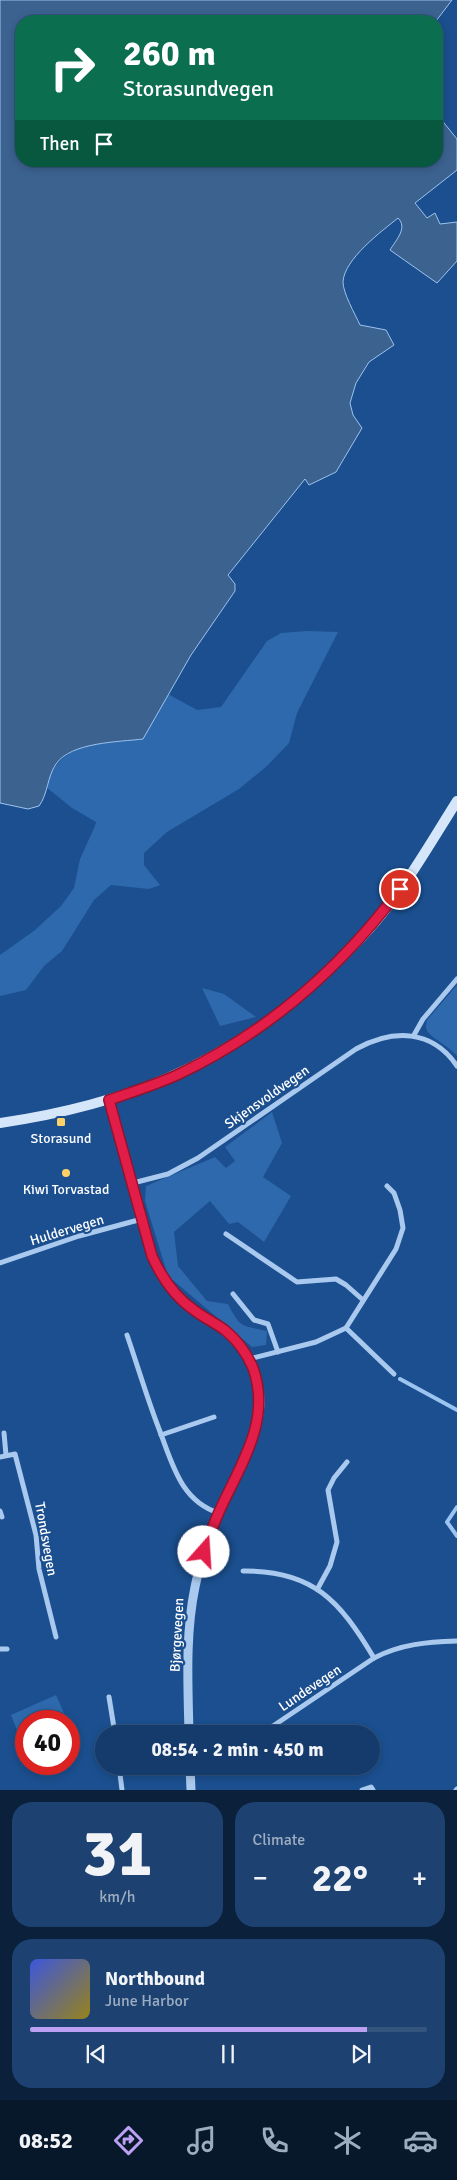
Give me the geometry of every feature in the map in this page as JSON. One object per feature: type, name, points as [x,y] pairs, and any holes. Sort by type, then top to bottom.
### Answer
[{"type":"main road","points":[[0,1124],[59,1113],[109,1100],[175,1076],[207,1060],[256,1030],[295,1000],[344,955],[382,914],[420,861],[457,801]]},
{"type":"street","points":[[414,1036],[423,1019],[457,979]]},
{"type":"street","name":"Skjensvoldvegen","points":[[133,1183],[168,1174],[198,1158],[356,1049],[371,1041],[394,1036],[414,1036],[436,1044],[457,1066]]},
{"type":"street","name":"Bjørgevegen","points":[[109,1100],[152,1256],[160,1274],[172,1290],[193,1310],[227,1332],[243,1349],[249,1359],[259,1393],[258,1417],[242,1464],[219,1512],[199,1566],[190,1614],[189,1725]]},
{"type":"street","points":[[249,1359],[316,1342],[346,1328],[396,1249],[403,1228],[394,1193],[387,1186]]},
{"type":"street","name":"Huldervegen","points":[[0,1263],[79,1236],[142,1219]]},
{"type":"street","points":[[226,1234],[297,1282],[336,1279],[363,1300]]},
{"type":"street","points":[[233,1294],[254,1320],[268,1324],[278,1352]]},
{"type":"street","points":[[346,1328],[394,1374]]},
{"type":"street","points":[[128,1335],[171,1464],[183,1486],[196,1502],[219,1512]]},
{"type":"street","points":[[161,1435],[214,1417]]},
{"type":"street","points":[[0,1457],[6,1455],[4,1433]]},
{"type":"street","name":"Trondsvegen","points":[[6,1455],[15,1454],[21,1469],[36,1535],[39,1569],[56,1637]]},
{"type":"street","points":[[318,1588],[330,1566],[337,1542],[328,1490],[334,1478],[347,1462]]},
{"type":"street","points":[[0,1510],[2,1517]]},
{"type":"street","points":[[243,1571],[269,1570],[296,1578],[318,1588],[350,1621],[374,1658]]},
{"type":"street","name":"Lundevegen","points":[[274,1725],[374,1658],[390,1650],[411,1644],[457,1641]]},
{"type":"street","points":[[0,1649],[7,1650]]},
{"type":"street","points":[[109,1697],[114,1725]]},
{"type":"street","points":[[121,1775],[122,1790]]},
{"type":"street","points":[[190,1775],[191,1790]]},
{"type":"street","points":[[362,1790],[371,1787],[373,1790]]},
{"type":"shaded area","points":[[0,0],[452,0],[441,15],[15,15],[15,167],[443,167],[443,122],[457,139],[457,170],[415,203],[427,218],[435,213],[440,224],[457,222],[457,261],[437,283],[390,250],[398,238],[402,226],[398,218],[357,255],[345,273],[343,282],[345,292],[360,325],[386,330],[394,345],[369,362],[356,383],[350,403],[353,415],[362,428],[336,472],[309,485],[305,479],[228,575],[235,584],[235,591],[191,655],[143,739],[96,744],[73,751],[63,757],[53,769],[39,806],[28,809],[0,803]]},
{"type":"shaded area","points":[[308,631],[338,632],[297,713],[289,743],[267,766],[239,789],[167,832],[144,853],[144,865],[160,885],[149,889],[111,885],[94,900],[62,951],[44,966],[26,990],[0,996],[0,955],[35,930],[61,906],[74,888],[80,859],[95,826],[96,822],[72,808],[46,787],[52,772],[61,760],[71,752],[84,747],[143,739],[168,694],[197,710],[221,707],[267,641],[281,633]]},
{"type":"shaded area","points":[[457,985],[457,1056],[430,1034],[426,1026],[427,1020]]},
{"type":"shaded area","points":[[202,988],[224,994],[256,1017],[220,1026]]},
{"type":"shaded area","points":[[272,1112],[282,1143],[263,1177],[291,1196],[264,1242],[238,1222],[229,1224],[210,1201],[174,1232],[178,1266],[207,1301],[228,1304],[236,1318],[243,1325],[267,1331],[266,1345],[252,1347],[168,1276],[145,1201],[146,1186],[215,1157],[226,1168],[235,1161],[225,1147]]},
{"type":"shaded area","points":[[56,1695],[63,1710],[22,1710]]},
{"type":"shaded area","points":[[15,1713],[15,1725],[11,1715]]},
{"type":"waterway","points":[[400,1379],[457,1410]]},
{"type":"waterway","points":[[457,1507],[447,1522],[457,1536]]},
{"type":"place","name":"Storasund","points":[[61,1122]]},
{"type":"place","name":"Kiwi Torvastad","points":[[66,1173]]},
{"type":"route","points":[[204,1552],[219,1512],[254,1434],[260,1405],[256,1376],[243,1349],[227,1332],[185,1303],[160,1274],[152,1256],[109,1100],[175,1076],[207,1060],[276,1016],[350,949],[382,914],[400,889]]}]
